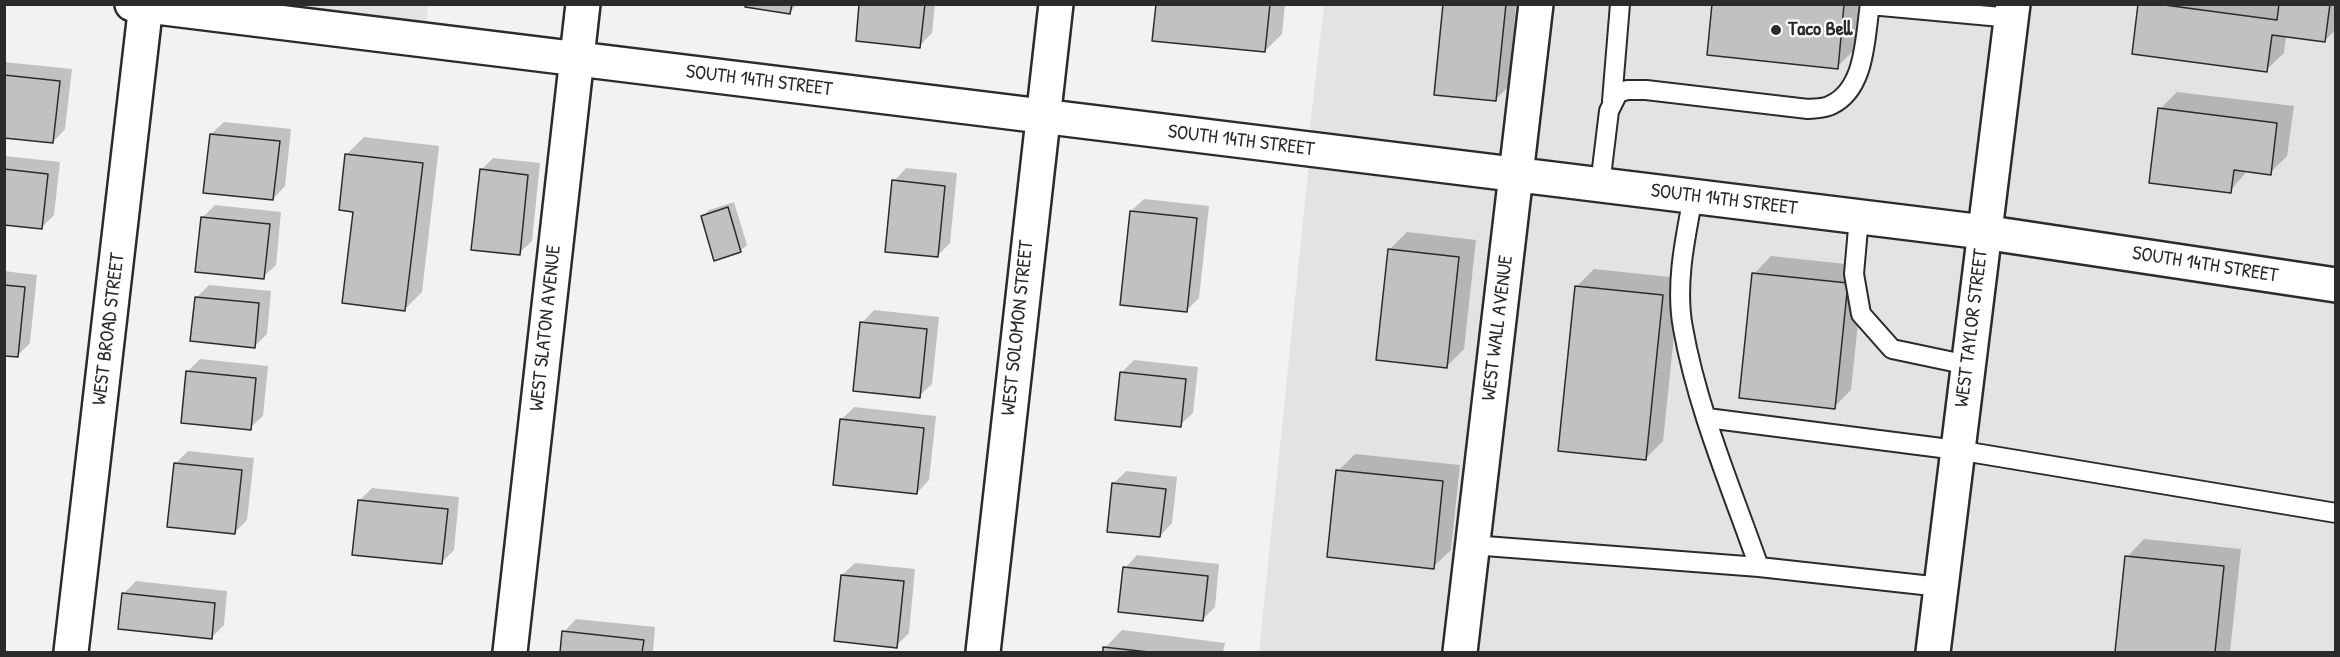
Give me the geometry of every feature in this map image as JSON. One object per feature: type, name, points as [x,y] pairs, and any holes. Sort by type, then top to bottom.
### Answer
[{"type":"street","name":"WEST SLATON AVENUE","points":[[510,652],[583,4]]},
{"type":"street","name":"WEST SOLOMON STREET","points":[[983,652],[1056,4]]},
{"type":"street","name":"WEST WALL AVENUE","points":[[1460,652],[1536,4]]},
{"type":"street","name":"SOUTH 14TH STREET","points":[[141,5],[1983,232],[2336,285]]},
{"type":"street","name":"WEST BROAD STREET","points":[[71,652],[141,5]]},
{"type":"street","name":"WEST TAYLOR STREET","points":[[1933,652],[1983,232],[2013,11]]},
{"type":"lane","points":[[1600,185],[1612,101],[1620,4]]},
{"type":"lane","points":[[1612,101],[1618,93],[1627,90],[1646,90],[1808,109],[1828,107],[1847,92],[1857,76],[1870,5],[2013,11]]},
{"type":"lane","points":[[1693,197],[1681,267],[1682,327],[1707,418],[1759,567]]},
{"type":"lane","points":[[1859,217],[1854,284],[1861,314],[1892,349],[1968,365]]},
{"type":"lane","points":[[1707,418],[1958,450],[2336,513]]},
{"type":"lane","points":[[1472,545],[1759,567],[1941,587]]},
{"type":"shaded area","points":[[155,4],[428,5],[424,45]]},
{"type":"shaded area","points":[[1324,5],[2335,5],[2335,652],[1259,652],[1309,162],[1306,161]]},
{"type":"building","points":[[746,4],[792,4],[790,14],[745,7]]},
{"type":"building","points":[[859,4],[925,4],[920,48],[856,41]]},
{"type":"building","points":[[1156,4],[1270,4],[1265,52],[1152,41]]},
{"type":"building","points":[[1443,4],[1506,4],[1496,101],[1434,95]]},
{"type":"building","name":"Taco Bell","points":[[1712,4],[1844,5],[1838,69],[1707,55]]},
{"type":"building","points":[[2138,4],[2157,4],[2277,20],[2279,4],[2330,4],[2325,42],[2272,35],[2267,72],[2132,54]]},
{"type":"building","points":[[4,75],[60,81],[53,143],[4,138]]},
{"type":"building","points":[[2158,108],[2277,123],[2271,175],[2234,170],[2231,193],[2149,183]]},
{"type":"building","points":[[210,134],[280,141],[273,200],[203,193]]},
{"type":"building","points":[[345,154],[423,163],[405,311],[342,303],[353,212],[339,210]]},
{"type":"building","points":[[4,169],[48,174],[42,229],[4,225]]},
{"type":"building","points":[[480,169],[528,175],[520,255],[471,250]]},
{"type":"building","points":[[892,180],[945,186],[938,257],[885,252]]},
{"type":"building","points":[[728,207],[741,252],[714,261],[701,216]]},
{"type":"building","points":[[1130,211],[1197,218],[1187,312],[1120,305]]},
{"type":"building","points":[[201,217],[270,224],[264,279],[195,272]]},
{"type":"building","points":[[1388,249],[1459,257],[1447,368],[1376,360]]},
{"type":"building","points":[[1752,273],[1848,283],[1835,409],[1739,398]]},
{"type":"building","points":[[4,285],[25,287],[18,357],[4,356]]},
{"type":"building","points":[[1575,286],[1663,295],[1646,460],[1558,451]]},
{"type":"building","points":[[195,297],[259,303],[255,348],[190,341]]},
{"type":"building","points":[[860,322],[927,329],[920,398],[853,391]]},
{"type":"building","points":[[186,371],[256,378],[251,430],[181,423]]},
{"type":"building","points":[[1120,372],[1186,379],[1181,427],[1115,420]]},
{"type":"building","points":[[840,419],[924,428],[917,494],[833,485]]},
{"type":"building","points":[[174,463],[242,470],[235,534],[167,527]]},
{"type":"building","points":[[1336,470],[1443,481],[1434,569],[1327,557]]},
{"type":"building","points":[[1112,483],[1166,489],[1160,537],[1107,532]]},
{"type":"building","points":[[358,500],[448,509],[442,564],[352,555]]},
{"type":"building","points":[[2125,556],[2224,566],[2215,652],[2115,652]]},
{"type":"building","points":[[1123,567],[1208,576],[1203,621],[1118,612]]},
{"type":"building","points":[[841,575],[904,581],[897,648],[834,641]]},
{"type":"building","points":[[122,593],[215,603],[212,639],[118,629]]},
{"type":"building","points":[[562,631],[644,640],[642,652],[560,652]]},
{"type":"building","points":[[1103,647],[1149,652],[1103,652]]},
{"type":"place","name":"Taco Bell","points":[[1776,30]]}]
